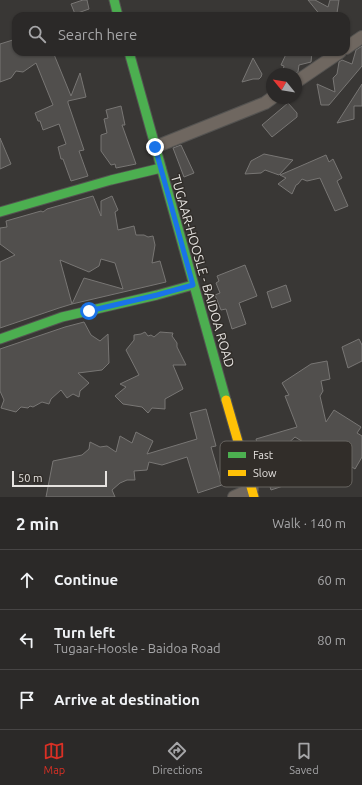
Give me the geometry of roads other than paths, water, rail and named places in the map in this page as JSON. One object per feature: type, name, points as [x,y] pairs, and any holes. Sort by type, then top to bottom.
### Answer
[{"type":"main road","points":[[114,0],[117,12]]},
{"type":"main road","name":"TUGAAR-HOOSLE - BAIDOA ROAD","points":[[130,56],[193,285],[238,441]]},
{"type":"main road","points":[[0,212],[111,180],[161,168]]},
{"type":"main road","points":[[0,339],[62,317],[193,285]]},
{"type":"street","points":[[350,45],[362,37]]},
{"type":"street","points":[[302,78],[334,56]]},
{"type":"street","points":[[155,147],[266,103]]},
{"type":"street","points":[[234,497],[253,493]]}]
